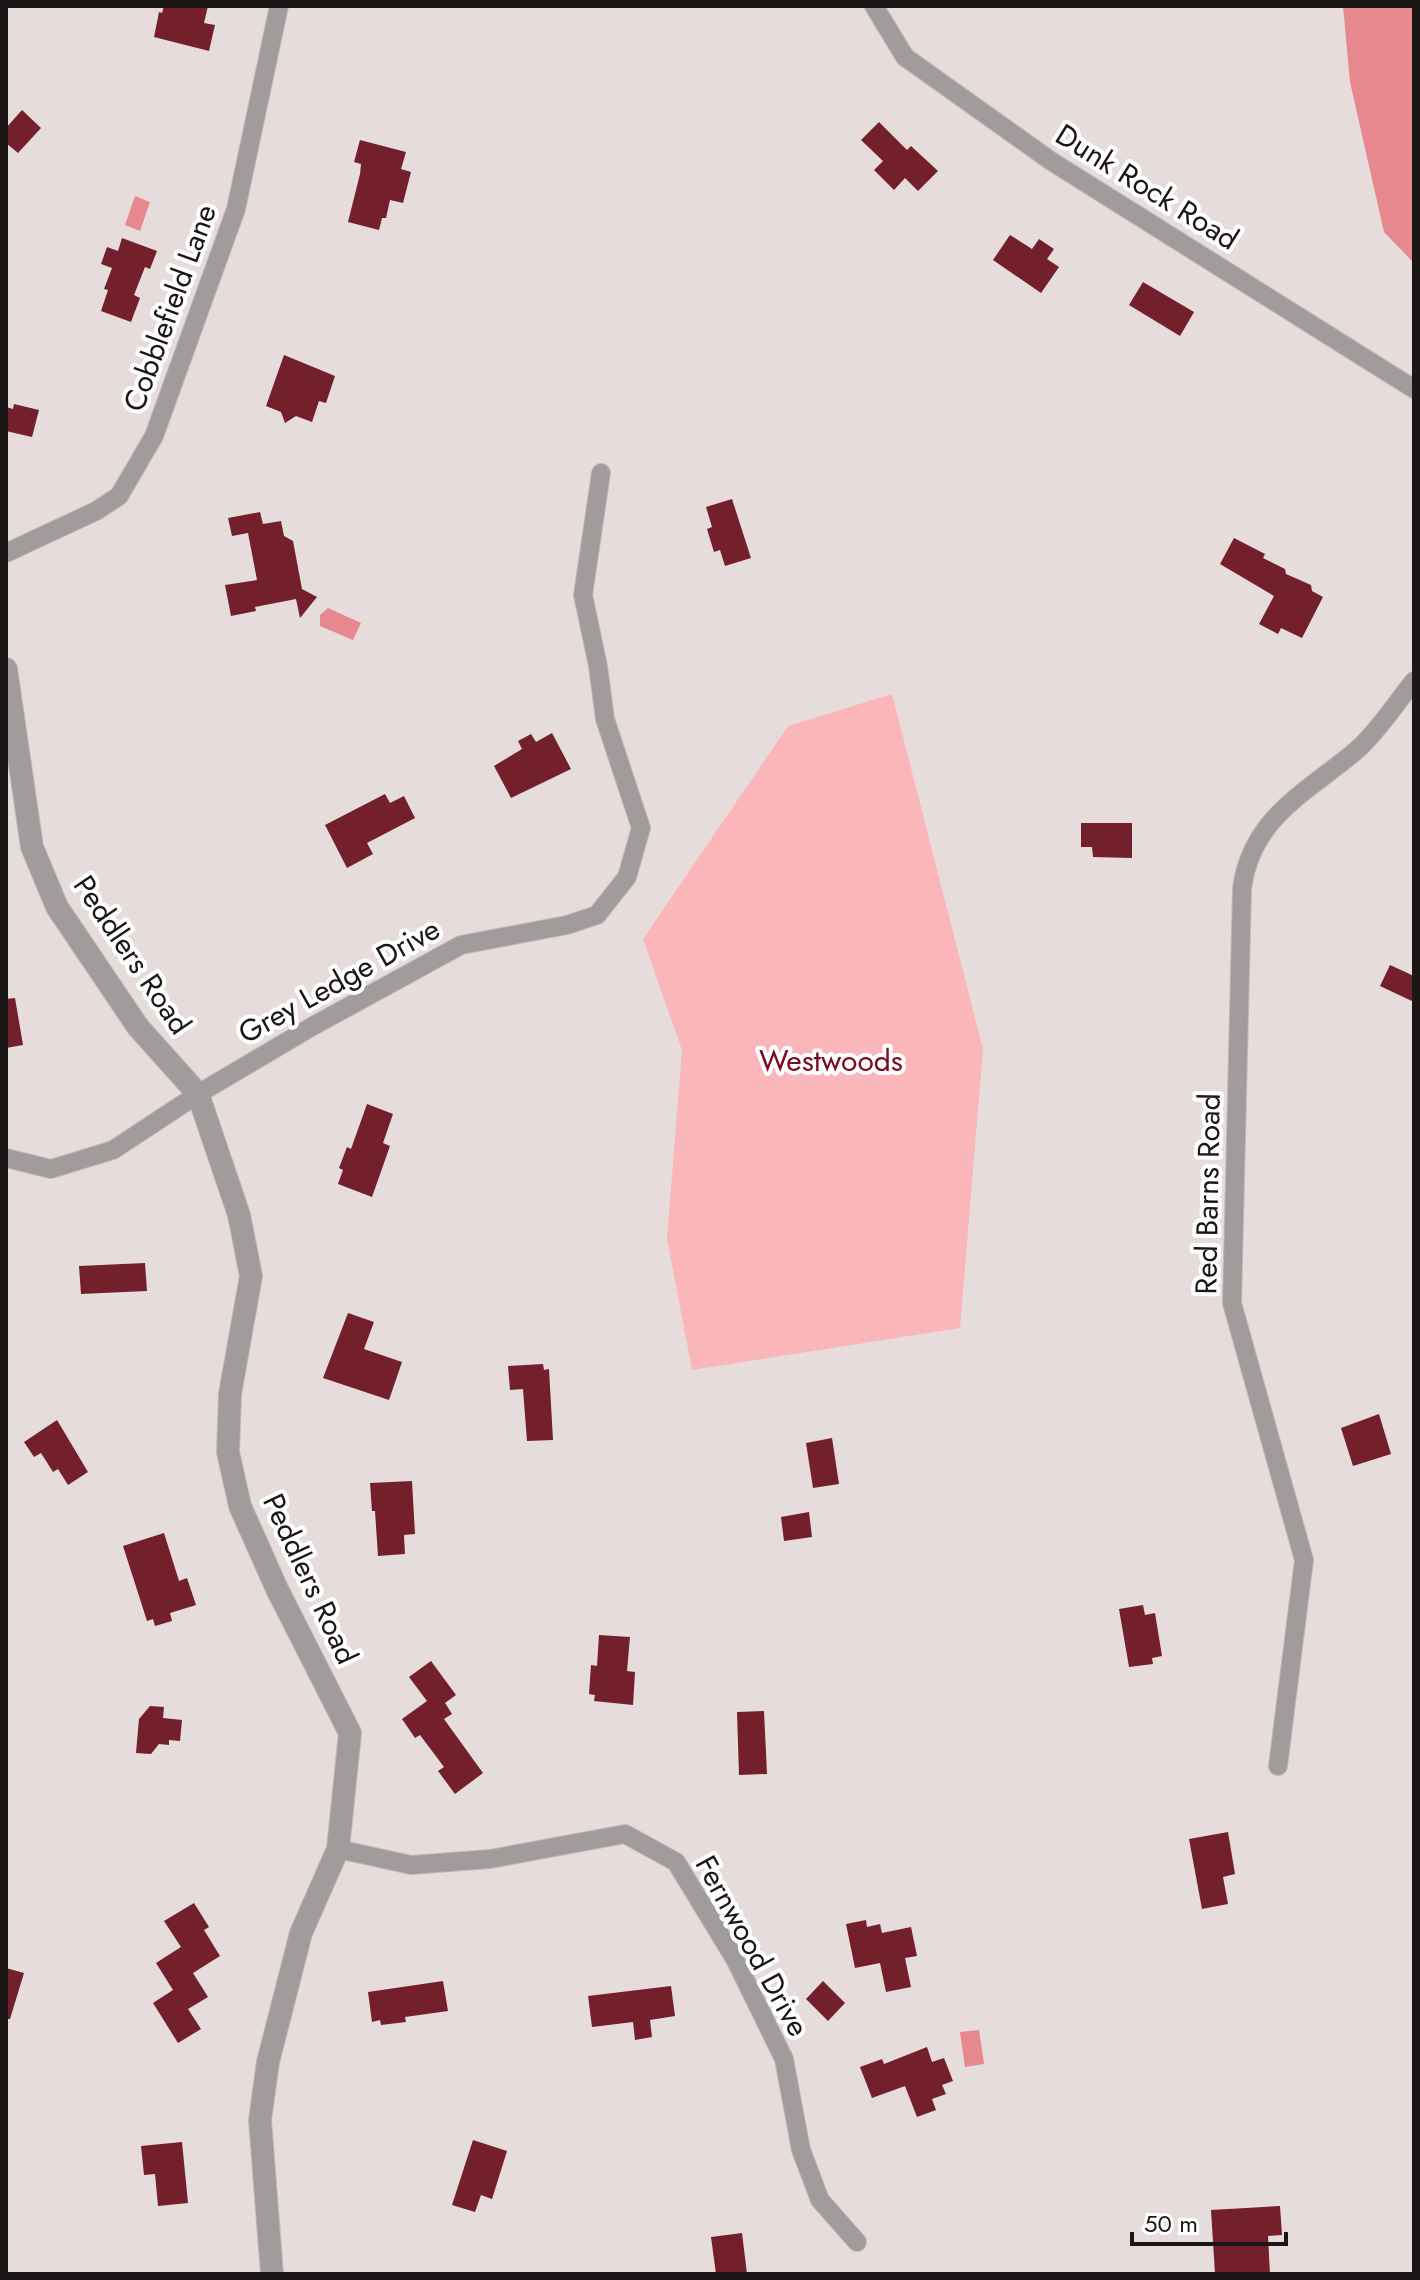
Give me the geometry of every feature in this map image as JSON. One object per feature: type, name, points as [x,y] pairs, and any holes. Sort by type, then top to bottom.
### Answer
[{"type":"street","name":"Cobblefield Lane","points":[[6,553],[96,511],[119,496],[154,436],[236,209],[279,6]]},
{"type":"street","name":"Dunk Rock Road","points":[[874,6],[905,57],[1028,145],[1414,389]]},
{"type":"street","name":"Grey Ledge Drive","points":[[6,1158],[51,1169],[113,1150],[198,1094],[313,1026],[461,945],[567,925],[597,915],[627,877],[641,828],[605,719],[583,595],[601,473]]},
{"type":"street","name":"Peddlers Road","points":[[6,669],[32,847],[57,907],[138,1027],[198,1094],[239,1215],[251,1276],[230,1394],[228,1452],[240,1506],[277,1589],[350,1733],[338,1849],[301,1933],[268,2062],[260,2120],[272,2274]]},
{"type":"street","name":"Red Barns Road","points":[[1278,1766],[1304,1560],[1232,1303],[1242,888],[1250,852],[1278,813],[1361,746],[1414,681]]},
{"type":"street","name":"Fernwood Drive","points":[[338,1849],[411,1865],[490,1859],[625,1834],[676,1862],[735,1959],[784,2059],[801,2150],[820,2200],[857,2242]]},
{"type":"green space","name":"Westwoods","points":[[892,694],[983,1049],[960,1328],[692,1370],[667,1238],[682,1050],[643,939],[788,726]]},
{"type":"shaded area","points":[[1343,6],[1414,6],[1414,263],[1384,232],[1350,82]]},
{"type":"shaded area","points":[[135,196],[150,202],[140,231],[125,225]]},
{"type":"shaded area","points":[[328,608],[361,623],[353,640],[320,626],[320,615]]},
{"type":"shaded area","points":[[979,2030],[984,2064],[965,2067],[960,2032]]},
{"type":"building","points":[[164,6],[208,6],[204,23],[215,25],[209,51],[154,37],[159,12],[162,13]]},
{"type":"building","points":[[22,110],[41,128],[18,153],[6,143],[6,128]]},
{"type":"building","points":[[879,122],[907,150],[911,146],[938,171],[918,191],[905,178],[894,190],[874,170],[883,161],[861,140]]},
{"type":"building","points":[[360,140],[406,152],[401,169],[411,172],[403,203],[390,200],[386,218],[382,218],[379,230],[348,222],[360,174],[361,164],[354,162]]},
{"type":"building","points":[[1010,235],[1032,249],[1039,239],[1054,249],[1047,259],[1059,267],[1041,293],[993,260]]},
{"type":"building","points":[[122,238],[157,251],[150,269],[145,267],[134,295],[140,298],[131,322],[101,311],[108,290],[104,289],[112,268],[101,264],[107,247],[118,251]]},
{"type":"building","points":[[1143,282],[1194,312],[1180,336],[1129,305]]},
{"type":"building","points":[[284,355],[335,376],[326,403],[319,401],[312,422],[296,416],[285,423],[281,412],[266,406]]},
{"type":"building","points":[[14,404],[39,410],[32,437],[6,431],[6,407],[13,409]]},
{"type":"building","points":[[732,499],[751,558],[725,566],[720,550],[714,552],[707,529],[712,527],[706,507]]},
{"type":"building","points":[[260,512],[263,524],[281,521],[284,536],[293,541],[302,589],[317,597],[300,618],[296,599],[255,607],[256,611],[231,616],[225,585],[257,580],[248,533],[232,536],[228,518]]},
{"type":"building","points":[[1234,538],[1265,554],[1263,558],[1285,569],[1286,574],[1311,585],[1312,591],[1323,597],[1302,638],[1281,628],[1278,634],[1259,624],[1274,596],[1220,564]]},
{"type":"building","points":[[552,733],[571,769],[511,798],[494,766],[522,749],[518,741],[531,734],[536,742]]},
{"type":"building","points":[[385,794],[390,803],[404,796],[415,818],[367,843],[373,854],[347,868],[325,825]]},
{"type":"building","points":[[1081,823],[1132,823],[1132,858],[1093,857],[1092,847],[1081,847]]},
{"type":"building","points":[[1390,965],[1414,976],[1414,1002],[1380,986]]},
{"type":"building","points":[[15,998],[23,1045],[6,1048],[6,999]]},
{"type":"building","points":[[367,1104],[393,1114],[383,1143],[390,1146],[372,1197],[338,1184],[343,1170],[339,1168],[347,1147],[351,1149]]},
{"type":"building","points":[[145,1263],[147,1291],[81,1294],[79,1266]]},
{"type":"building","points":[[348,1313],[374,1322],[364,1349],[402,1362],[389,1400],[323,1378]]},
{"type":"building","points":[[543,1364],[544,1370],[549,1369],[553,1440],[527,1441],[523,1389],[510,1390],[508,1366]]},
{"type":"building","points":[[1379,1414],[1391,1454],[1353,1466],[1341,1428]]},
{"type":"building","points":[[57,1420],[88,1472],[68,1485],[58,1469],[53,1472],[41,1453],[34,1457],[24,1442]]},
{"type":"building","points":[[832,1438],[839,1484],[813,1488],[806,1443]]},
{"type":"building","points":[[412,1481],[415,1534],[404,1535],[405,1554],[378,1556],[370,1483]]},
{"type":"building","points":[[809,1512],[812,1537],[784,1541],[781,1517]]},
{"type":"building","points":[[164,1533],[179,1581],[187,1578],[196,1605],[170,1613],[172,1621],[155,1626],[153,1619],[147,1621],[123,1546]]},
{"type":"building","points":[[1143,1605],[1145,1615],[1155,1613],[1162,1656],[1152,1658],[1153,1664],[1129,1667],[1119,1609]]},
{"type":"building","points":[[599,1635],[630,1637],[627,1671],[635,1672],[633,1705],[594,1701],[595,1695],[589,1694],[591,1665],[597,1666]]},
{"type":"building","points":[[431,1661],[456,1695],[445,1703],[452,1714],[444,1719],[483,1773],[455,1794],[438,1771],[444,1767],[420,1735],[415,1738],[402,1719],[427,1701],[409,1677]]},
{"type":"building","points":[[150,1706],[164,1707],[163,1718],[182,1720],[180,1741],[169,1740],[169,1745],[159,1744],[151,1754],[136,1753],[139,1719]]},
{"type":"building","points":[[764,1711],[767,1774],[739,1775],[737,1712]]},
{"type":"building","points":[[1228,1832],[1235,1874],[1223,1877],[1228,1904],[1202,1909],[1189,1839]]},
{"type":"building","points":[[194,1903],[209,1927],[204,1930],[220,1956],[193,1973],[208,1997],[188,2009],[201,2029],[178,2043],[153,2003],[173,1990],[156,1963],[181,1947],[164,1921]]},
{"type":"building","points":[[866,1920],[867,1927],[880,1924],[882,1933],[911,1927],[917,1956],[905,1958],[911,1987],[886,1992],[880,1963],[855,1968],[846,1924]]},
{"type":"building","points":[[6,1968],[24,1973],[10,2019],[6,2019]]},
{"type":"building","points":[[443,1981],[448,2011],[405,2017],[406,2022],[381,2025],[380,2020],[372,2022],[368,1992]]},
{"type":"building","points":[[823,1981],[845,2003],[828,2021],[806,1999]]},
{"type":"building","points":[[671,1986],[675,2016],[650,2020],[652,2037],[635,2040],[633,2022],[592,2027],[588,1996]]},
{"type":"building","points":[[927,2047],[932,2062],[944,2058],[953,2081],[942,2085],[946,2094],[932,2099],[936,2110],[917,2117],[905,2086],[872,2098],[860,2067],[882,2059],[884,2064]]},
{"type":"building","points":[[473,2140],[507,2151],[492,2199],[481,2195],[475,2212],[452,2205]]},
{"type":"building","points":[[182,2142],[188,2203],[158,2206],[155,2174],[144,2175],[141,2146]]},
{"type":"building","points":[[1280,2206],[1282,2235],[1268,2236],[1270,2274],[1215,2274],[1211,2210]]},
{"type":"building","points":[[742,2233],[747,2274],[716,2274],[711,2237]]}]
